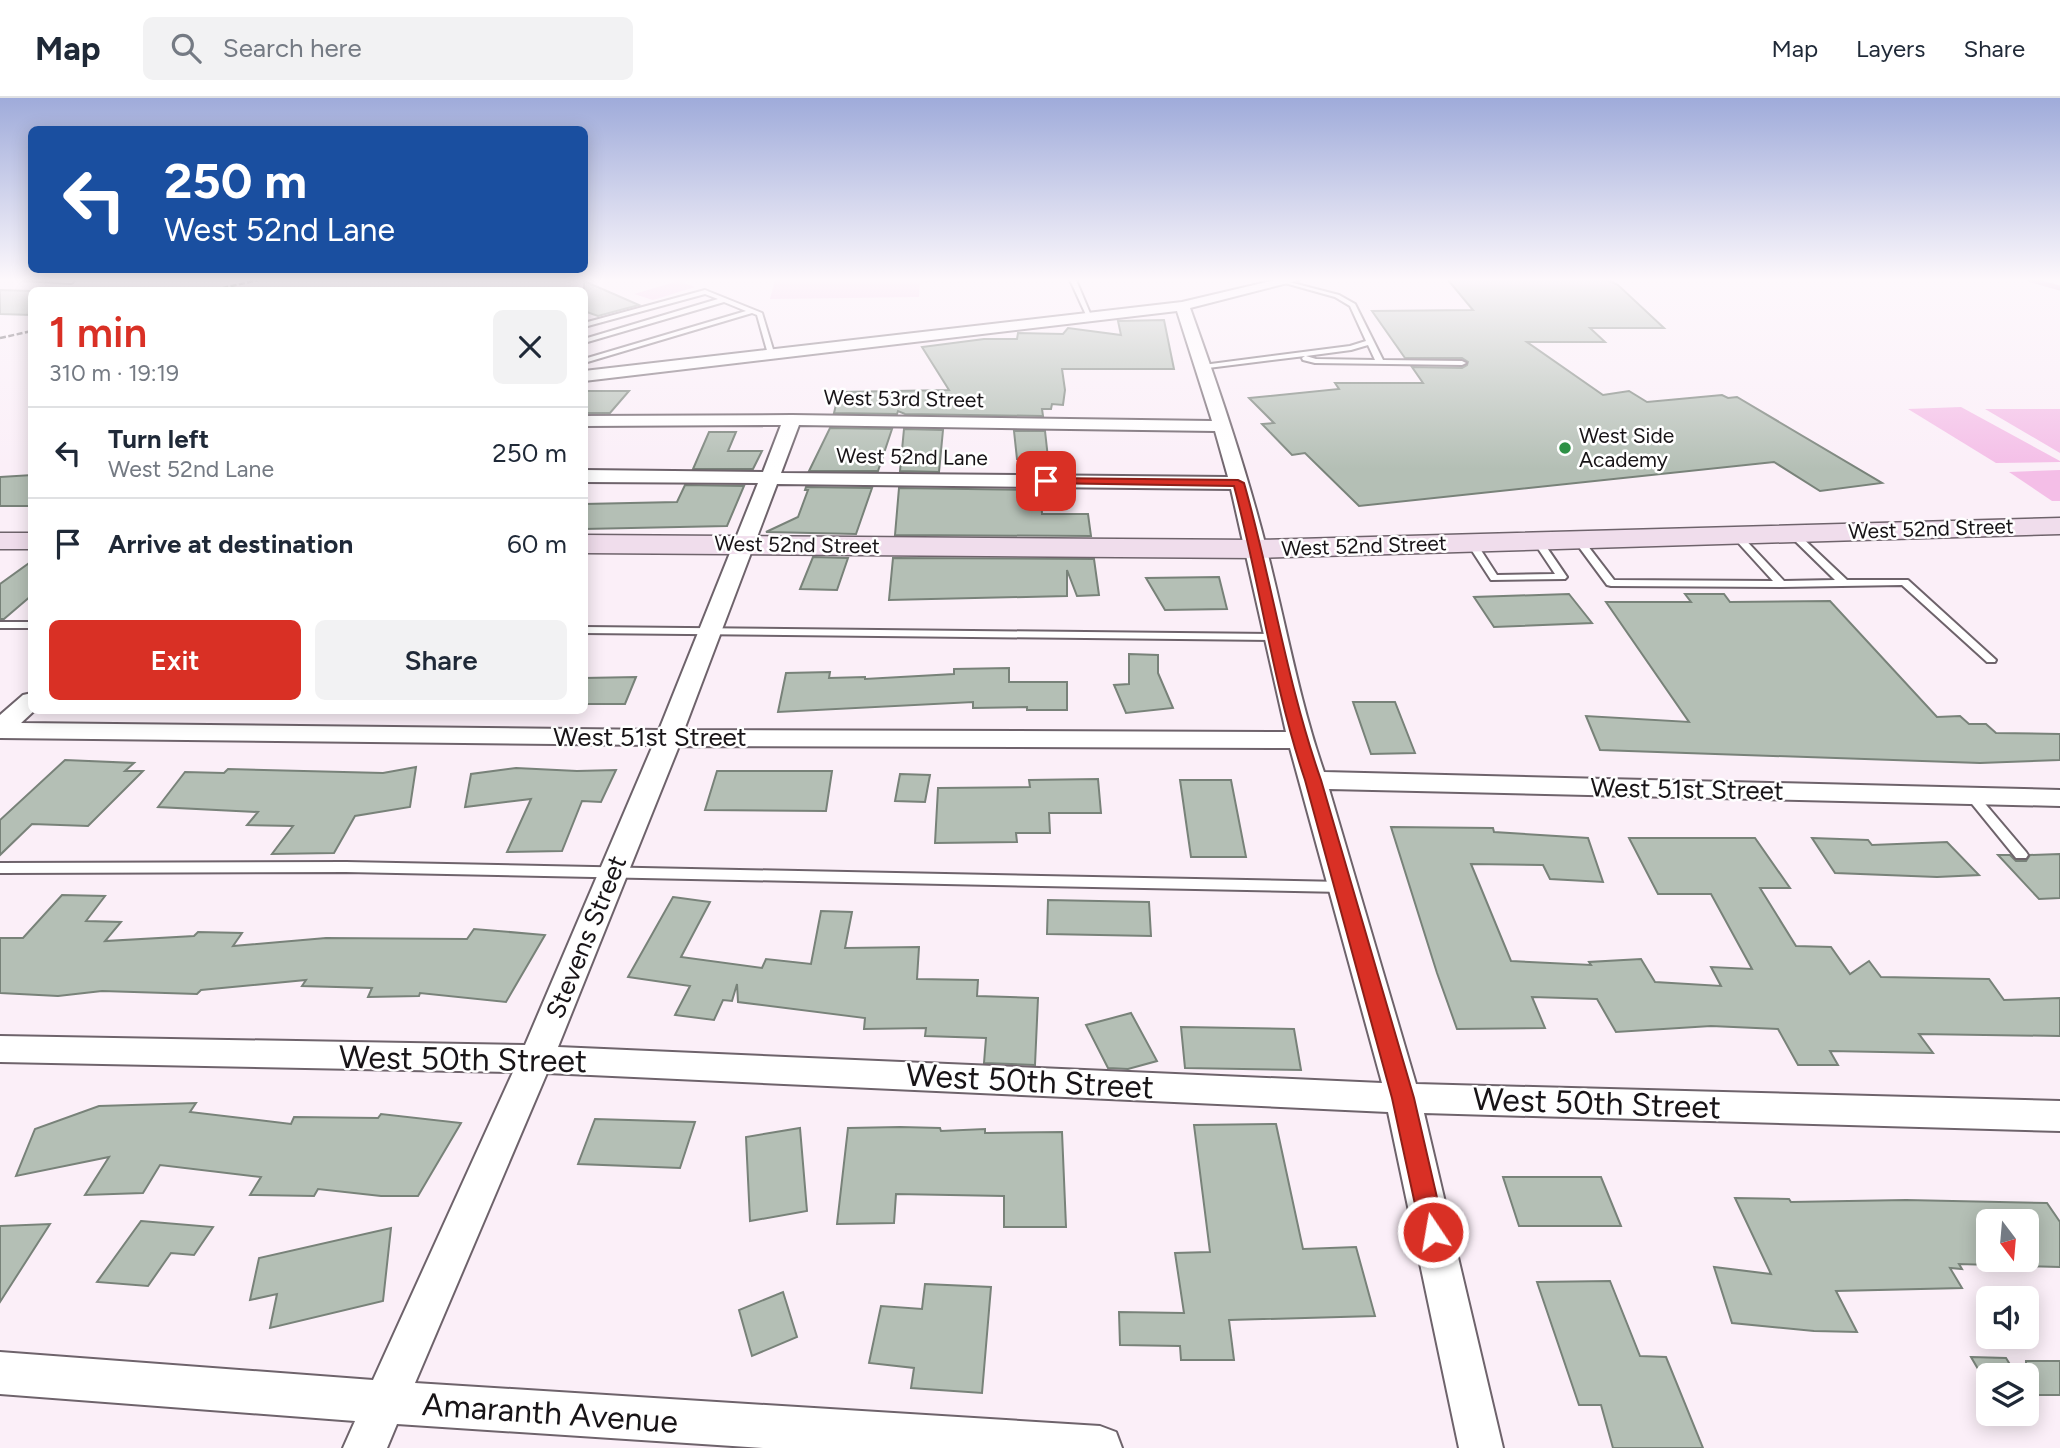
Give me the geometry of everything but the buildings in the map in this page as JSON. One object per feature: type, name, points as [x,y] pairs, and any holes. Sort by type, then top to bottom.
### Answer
[{"type":"main road","name":"West 52nd Street","points":[[588,544],[1257,549],[2060,526]]},
{"type":"street","points":[[588,376],[867,343]]},
{"type":"street","points":[[1195,343],[1223,426],[1257,549],[1300,740],[1403,1098],[1481,1448]]},
{"type":"street","name":"West 53rd Street","points":[[588,421],[792,420],[1223,426]]},
{"type":"street","name":"Stevens Street","points":[[365,1448],[536,1059],[669,737],[792,420]]},
{"type":"street","name":"West 52nd Lane","points":[[588,476],[1238,483]]},
{"type":"street","points":[[0,729],[28,704]]},
{"type":"street","name":"West 51st Street","points":[[0,729],[669,737],[1300,740]]},
{"type":"street","name":"West 51st Street","points":[[1313,780],[2060,798]]},
{"type":"street","name":"West 50th Street","points":[[0,1049],[536,1059],[1403,1098],[2060,1116]]},
{"type":"street","name":"Amaranth Avenue","points":[[0,1373],[929,1443],[1100,1448]]},
{"type":"lane","points":[[588,360],[645,343]]},
{"type":"lane","points":[[769,343],[772,354]]},
{"type":"lane","points":[[1203,367],[1351,348],[1367,343]]},
{"type":"lane","points":[[1370,343],[1380,362]]},
{"type":"lane","points":[[1297,355],[1315,360],[1462,363]]},
{"type":"lane","points":[[1792,533],[1844,583]]},
{"type":"lane","points":[[1736,535],[1781,584]]},
{"type":"lane","points":[[1578,539],[1611,583],[1904,582],[1991,660]]},
{"type":"lane","points":[[1472,543],[1494,578],[1562,577],[1538,541]]},
{"type":"lane","points":[[0,625],[28,625]]},
{"type":"lane","points":[[588,630],[1276,637]]},
{"type":"lane","points":[[1972,796],[2021,855]]},
{"type":"lane","points":[[0,868],[294,866],[1343,887]]},
{"type":"shaded area","points":[[1961,407],[2060,462],[1996,463],[1908,409]]},
{"type":"shaded area","points":[[1985,409],[2060,409],[2060,453]]},
{"type":"shaded area","points":[[2060,470],[2060,501],[2052,501],[2009,472]]},
{"type":"place","name":"West Side Academy","points":[[1565,448]]},
{"type":"route","points":[[1046,481],[1238,483],[1257,549],[1300,740],[1403,1098],[1433,1232]]}]
